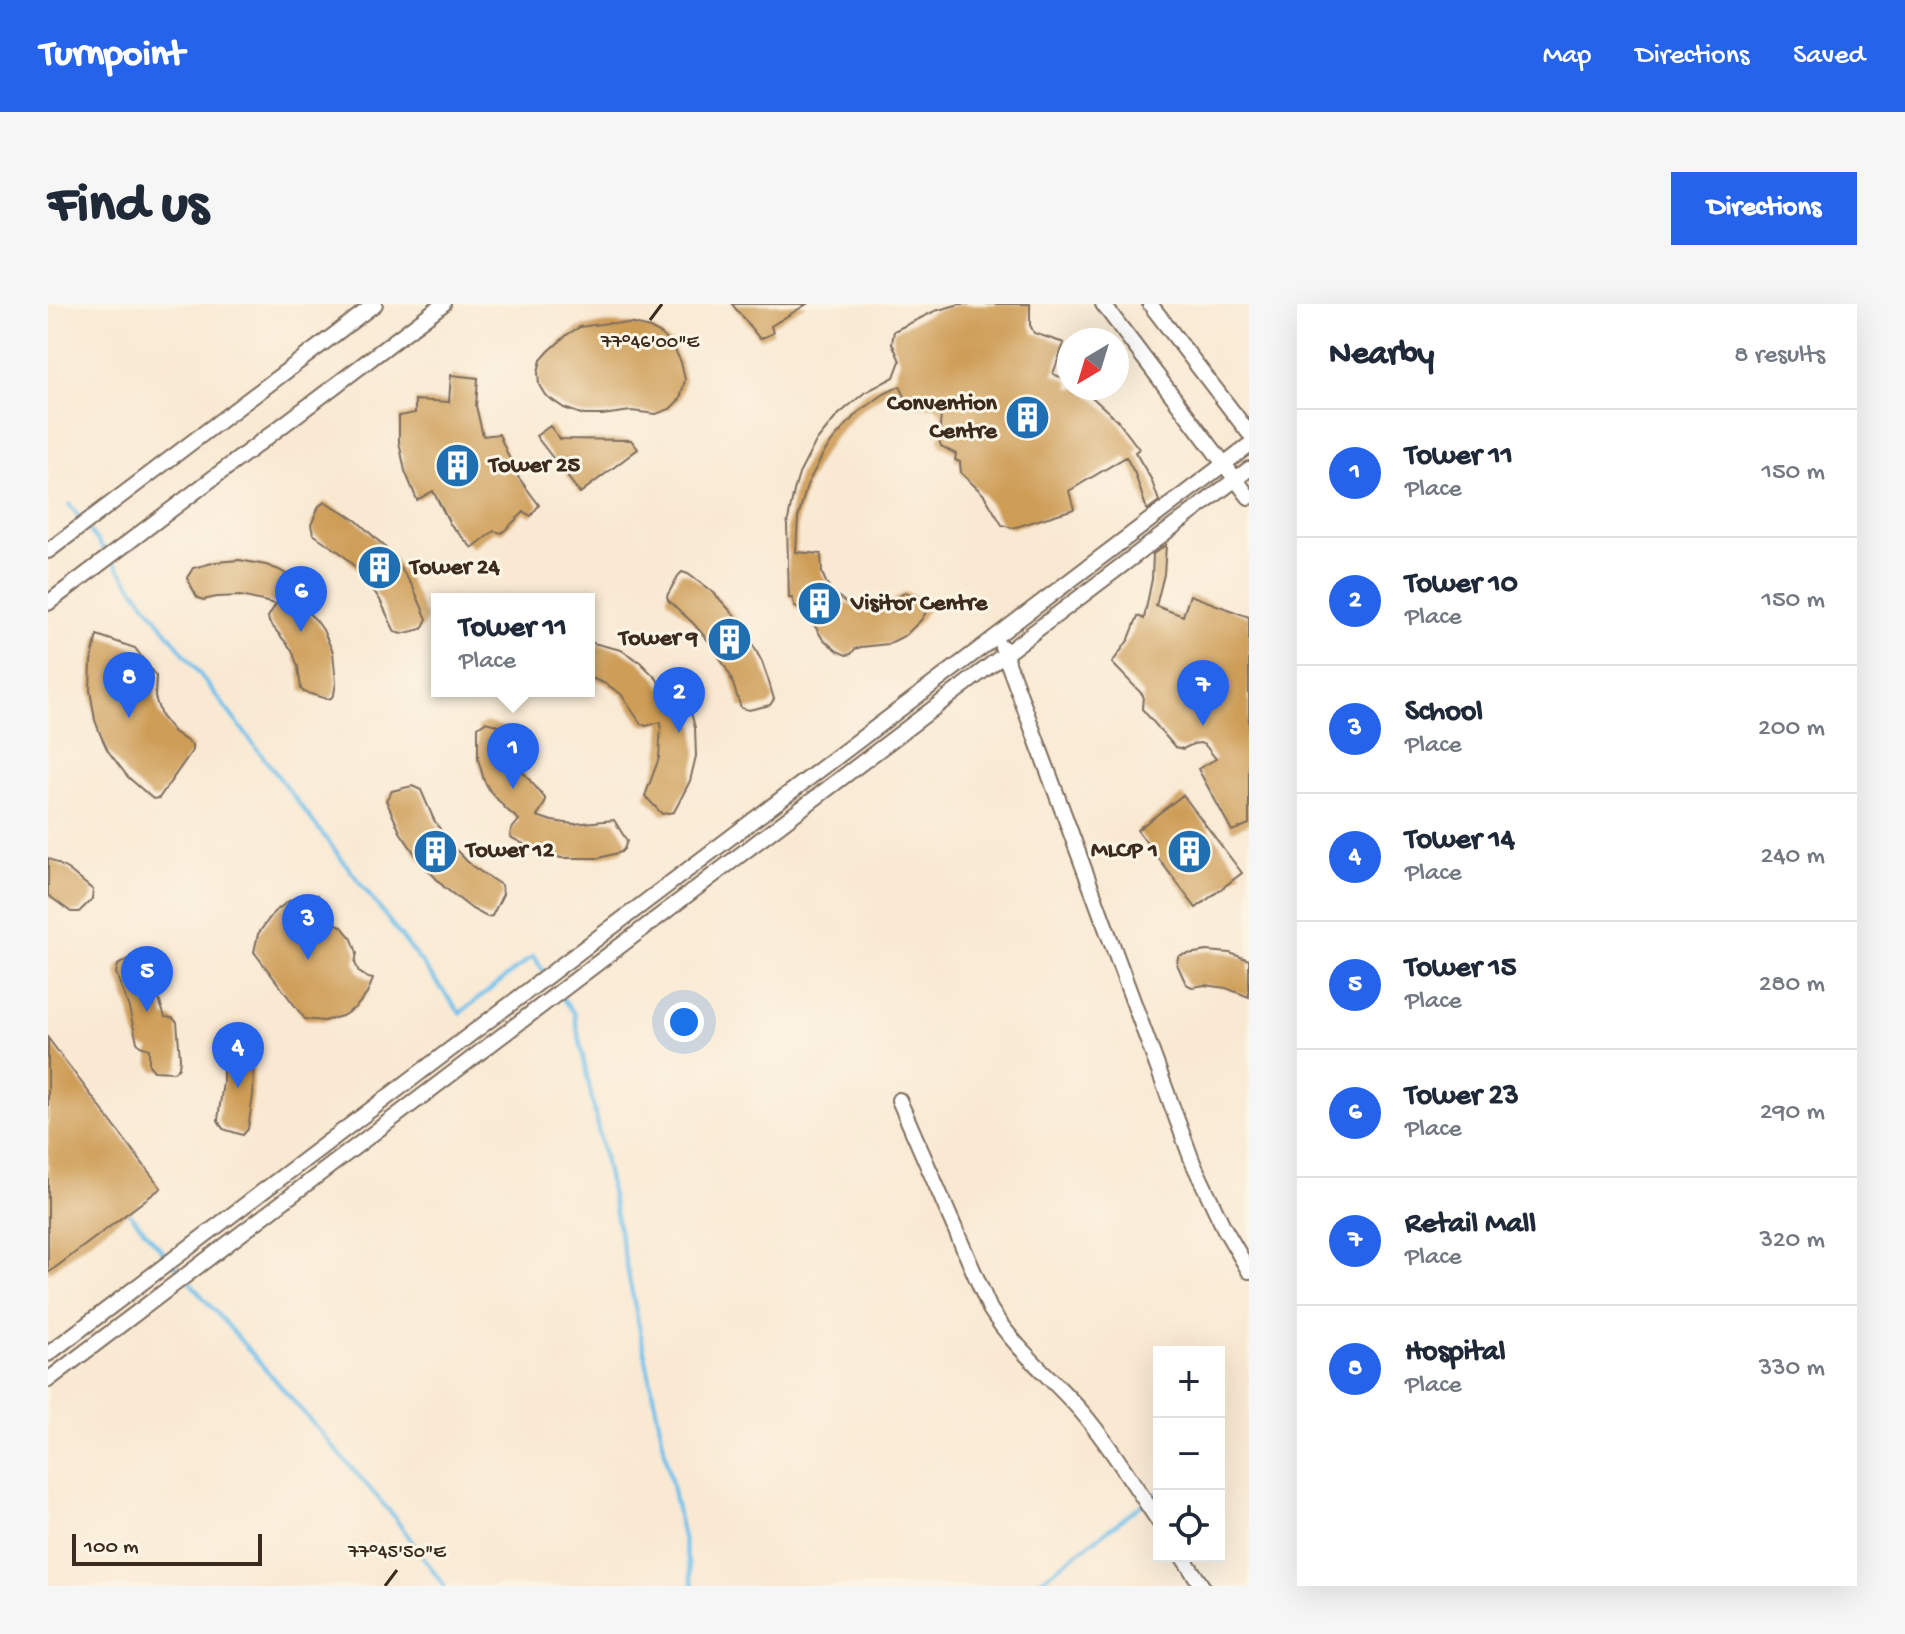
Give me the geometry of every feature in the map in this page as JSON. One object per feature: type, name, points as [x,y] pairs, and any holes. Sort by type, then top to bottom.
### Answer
[{"type":"street","points":[[48,551],[375,304]]},
{"type":"street","points":[[48,603],[443,304]]},
{"type":"street","points":[[1103,304],[1249,497]]},
{"type":"street","points":[[1150,304],[1249,433]]},
{"type":"street","points":[[48,1354],[1249,445]]},
{"type":"street","points":[[48,1380],[1249,469]]},
{"type":"street","points":[[997,636],[1193,1163],[1224,1228],[1249,1271]]},
{"type":"street","points":[[899,1100],[990,1309],[1020,1350],[1079,1408],[1153,1513]]},
{"type":"street","points":[[1186,1562],[1202,1586]]},
{"type":"building","points":[[732,304],[807,304],[771,326],[773,333],[760,339]]},
{"type":"building","name":"Convention Centre","points":[[960,304],[1030,304],[1030,325],[1034,333],[1057,341],[1057,363],[1053,374],[1057,376],[1057,400],[1095,400],[1117,420],[1139,449],[1135,452],[1151,479],[1159,501],[1147,510],[1126,457],[1069,491],[1074,509],[1013,528],[1002,525],[984,495],[961,473],[960,462],[955,460],[956,454],[941,446],[941,414],[935,407],[911,403],[900,386],[856,414],[833,440],[807,485],[798,518],[796,552],[821,554],[826,582],[846,603],[873,608],[890,603],[905,592],[928,603],[921,620],[906,635],[888,644],[855,649],[846,655],[822,638],[808,614],[795,607],[792,598],[789,598],[787,525],[794,491],[815,443],[837,416],[864,393],[894,377],[900,361],[892,343],[894,331],[935,311]]},
{"type":"building","points":[[607,323],[650,328],[672,344],[685,380],[680,399],[670,409],[656,414],[631,411],[584,415],[564,408],[545,395],[539,385],[541,360],[568,334],[580,327]]},
{"type":"building","name":"Tower 25","points":[[451,375],[478,378],[476,406],[483,436],[499,434],[516,474],[539,505],[531,516],[524,512],[502,533],[494,531],[472,548],[450,524],[433,491],[417,500],[405,471],[399,442],[399,416],[415,413],[415,400],[449,402]]},
{"type":"building","points":[[550,426],[560,439],[631,440],[638,449],[580,493],[536,436]]},
{"type":"building","name":"Tower 24","points":[[325,502],[357,521],[394,558],[413,587],[427,619],[422,629],[401,634],[395,632],[380,600],[363,575],[342,554],[313,534],[311,525],[319,506]]},
{"type":"building","points":[[1166,545],[1164,574],[1156,606],[1183,616],[1190,595],[1249,617],[1249,824],[1232,831],[1198,769],[1216,759],[1200,743],[1183,749],[1175,747],[1142,709],[1143,695],[1112,663],[1129,639],[1138,616],[1144,619],[1152,579],[1153,554]]},
{"type":"building","points":[[239,560],[266,565],[303,584],[303,590],[295,601],[316,620],[333,652],[336,683],[331,698],[301,689],[292,650],[269,622],[268,617],[276,604],[241,596],[203,600],[197,597],[187,578],[193,568]]},
{"type":"building","name":"Tower 9","points":[[682,572],[714,593],[745,630],[768,679],[774,699],[770,705],[749,710],[741,708],[730,675],[712,645],[668,600],[667,596]]},
{"type":"building","points":[[97,635],[135,648],[156,676],[155,697],[161,716],[174,732],[192,745],[192,751],[159,798],[153,799],[128,777],[108,751],[101,736],[90,690],[91,662]]},
{"type":"building","points":[[595,644],[621,650],[640,662],[657,679],[670,705],[688,701],[695,728],[696,756],[690,781],[674,812],[662,814],[645,796],[659,758],[661,722],[646,726],[641,724],[621,694],[595,679]]},
{"type":"building","points":[[485,722],[512,731],[514,753],[521,770],[545,798],[537,816],[573,824],[614,820],[627,841],[624,849],[599,858],[561,858],[535,850],[510,837],[519,820],[490,791],[478,759],[478,727]]},
{"type":"building","name":"Tower 12","points":[[412,786],[421,790],[434,820],[450,844],[472,866],[501,885],[503,894],[492,916],[487,917],[472,909],[444,887],[420,861],[400,832],[386,800],[392,791]]},
{"type":"building","name":"MLCP 1","points":[[1183,795],[1242,873],[1196,908],[1137,830]]},
{"type":"building","points":[[48,858],[93,890],[92,899],[79,912],[71,912],[48,895]]},
{"type":"building","points":[[318,895],[317,905],[321,914],[342,927],[352,939],[359,972],[373,979],[367,994],[356,1007],[342,1016],[324,1021],[305,1019],[254,952],[258,934],[274,912],[289,901]]},
{"type":"building","points":[[1207,951],[1230,953],[1249,960],[1249,997],[1226,988],[1186,984],[1177,964],[1178,957]]},
{"type":"building","points":[[140,955],[150,973],[165,1017],[177,1022],[180,1058],[179,1067],[174,1072],[154,1071],[149,1065],[149,1049],[137,1042],[116,973],[118,965]]},
{"type":"building","points":[[48,1038],[161,1188],[48,1273]]},
{"type":"building","points":[[249,1049],[254,1053],[253,1095],[248,1129],[243,1135],[223,1129],[218,1120],[223,1056],[230,1050]]},
{"type":"waterway","points":[[69,504],[460,1013],[533,956],[545,973]]},
{"type":"waterway","points":[[561,997],[574,1013],[693,1586]]},
{"type":"waterway","points":[[125,1208],[392,1514],[444,1586]]},
{"type":"waterway","points":[[1033,1586],[1153,1496]]},
{"type":"place","name":"Convention Centre","points":[[1028,418]]},
{"type":"place","name":"Tower 25","points":[[458,466]]},
{"type":"place","name":"Tower 24","points":[[379,568]]},
{"type":"place","name":"Visitor Centre","points":[[820,604]]},
{"type":"place","name":"Tower 23","points":[[301,632]]},
{"type":"place","name":"Tower 9","points":[[729,639]]},
{"type":"place","name":"Hospital","points":[[129,718]]},
{"type":"place","name":"Retail Mall","points":[[1203,726]]},
{"type":"place","name":"Tower 10","points":[[679,733]]},
{"type":"place","name":"Tower 11","points":[[513,789]]},
{"type":"place","name":"Tower 12","points":[[435,851]]},
{"type":"place","name":"MLCP 1","points":[[1189,851]]},
{"type":"place","name":"School","points":[[308,960]]},
{"type":"place","name":"Tower 15","points":[[147,1012]]},
{"type":"place","name":"Tower 14","points":[[238,1088]]}]
